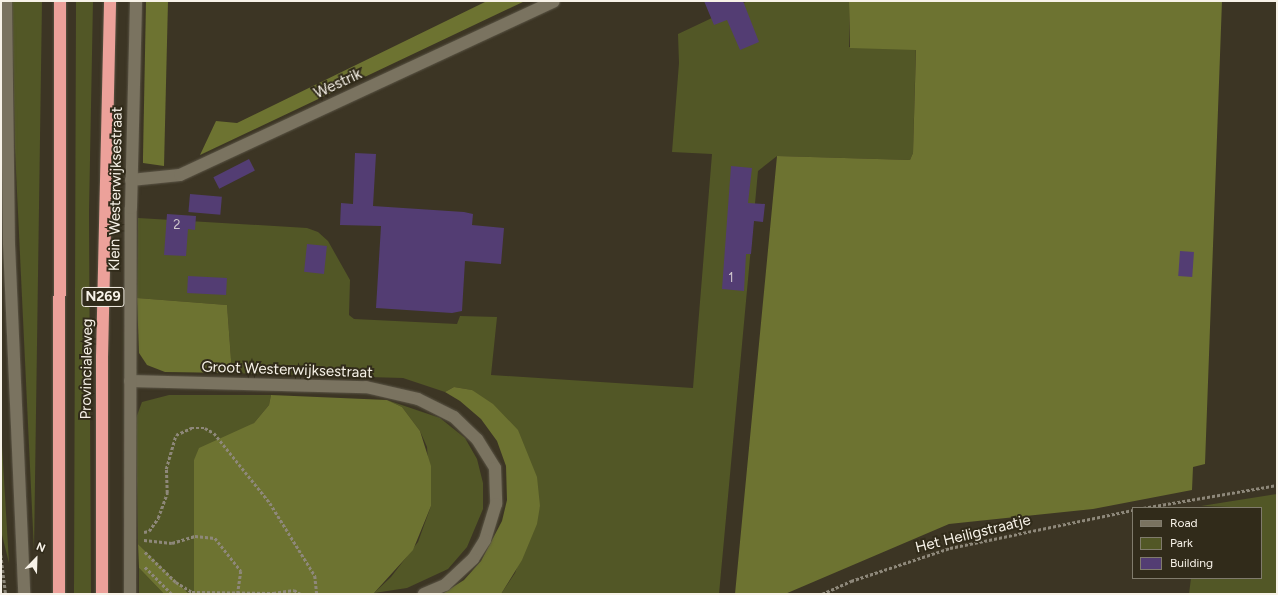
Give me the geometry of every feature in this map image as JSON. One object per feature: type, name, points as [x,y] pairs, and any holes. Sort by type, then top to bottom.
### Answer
[{"type":"highway","name":"Provincialeweg","points":[[59,594],[60,1]]},
{"type":"highway","name":"Provincialeweg","points":[[102,594],[102,357],[110,1]]},
{"type":"street","points":[[6,1],[5,244],[24,594]]},
{"type":"street","name":"Klein Westerwijksestraat","points":[[130,594],[131,180],[136,1]]},
{"type":"street","name":"Westrik","points":[[131,180],[180,175],[554,1]]},
{"type":"street","name":"Groot Westerwijksestraat","points":[[130,381],[366,387],[418,399],[454,417],[478,439],[495,468],[496,504],[485,540],[473,559],[446,585],[424,594]]},
{"type":"path","points":[[130,535],[149,531],[158,518],[167,494],[166,469],[176,435],[191,428],[205,428],[214,433],[270,503],[315,576],[318,594]]},
{"type":"path","points":[[1149,507],[1277,484]]},
{"type":"path","name":"Het Heiligstraatje","points":[[822,594],[851,581],[950,548],[1132,510]]},
{"type":"path","points":[[130,535],[176,582],[192,592],[238,593],[294,590],[301,594]]},
{"type":"path","points":[[130,535],[154,543],[172,543],[195,536],[215,538],[241,571],[238,593]]},
{"type":"path","points":[[130,553],[172,594]]},
{"type":"path","points":[[1,555],[6,594]]},
{"type":"green space","points":[[12,1],[42,1],[34,551],[15,149]]},
{"type":"green space","points":[[76,1],[93,1],[89,212],[91,594],[74,594]]},
{"type":"green space","points":[[146,1],[168,1],[164,166],[143,163]]},
{"type":"green space","points":[[487,1],[525,1],[200,155],[216,121],[237,123]]},
{"type":"green space","points":[[748,1],[849,1],[849,47],[916,44],[913,153],[910,160],[777,156],[758,171],[719,594],[501,594],[515,573],[540,506],[472,390],[454,387],[445,392],[403,378],[232,373],[227,305],[137,298],[138,218],[307,228],[318,232],[328,241],[350,280],[349,315],[354,319],[457,324],[460,316],[497,317],[491,375],[693,388],[712,154],[672,152],[679,63],[678,34]]},
{"type":"green space","points":[[849,1],[1222,1],[1205,464],[1193,467],[1192,490],[1093,509],[949,524],[785,594],[735,594],[777,156],[910,160],[913,153],[916,50],[850,48]]},
{"type":"green space","points":[[137,298],[227,305],[232,373],[165,372],[147,365],[139,353]]},
{"type":"green space","points":[[454,387],[472,390],[493,404],[518,430],[537,477],[540,506],[537,524],[522,560],[501,594],[442,594],[464,580],[481,561],[502,521],[507,500],[506,466],[497,441],[481,419],[460,401],[445,392]]},
{"type":"green space","points":[[169,395],[271,395],[269,405],[254,423],[194,460],[194,594],[189,594],[138,544],[136,418],[142,402]]},
{"type":"green space","points":[[271,395],[387,400],[402,407],[420,431],[431,466],[431,506],[413,550],[374,593],[194,594],[194,460],[199,448],[254,423],[269,405]]},
{"type":"green space","points":[[387,400],[440,418],[465,438],[477,459],[483,483],[483,509],[467,547],[448,569],[407,588],[374,593],[391,577],[418,542],[431,506],[427,447],[420,431],[402,407]]},
{"type":"green space","points":[[1,429],[9,563],[1,531]]},
{"type":"green space","points":[[1277,494],[1277,594],[1189,594],[1191,579],[1262,579],[1262,507],[1201,506]]},
{"type":"green space","points":[[138,544],[189,594],[164,594],[139,568]]},
{"type":"green space","points":[[139,568],[164,594],[139,594]]},
{"type":"building","points":[[704,1],[743,1],[759,42],[740,50],[727,20],[714,25]]},
{"type":"building","points":[[355,153],[376,154],[373,206],[464,212],[473,214],[472,225],[504,228],[501,264],[465,261],[462,311],[452,313],[376,308],[381,226],[340,225],[341,203],[353,204]]},
{"type":"building","points":[[249,159],[255,171],[219,189],[213,177]]},
{"type":"building","points":[[731,166],[752,168],[748,203],[765,204],[763,222],[754,221],[751,254],[746,254],[744,291],[722,289]]},
{"type":"building","points":[[190,194],[222,197],[220,215],[188,212]]},
{"type":"building","points":[[167,214],[196,216],[195,230],[188,229],[186,256],[164,255]]},
{"type":"building","points":[[307,244],[327,246],[324,274],[304,272]]},
{"type":"building","points":[[1180,251],[1194,252],[1192,277],[1178,276]]},
{"type":"building","points":[[188,276],[227,278],[226,295],[187,293]]}]
